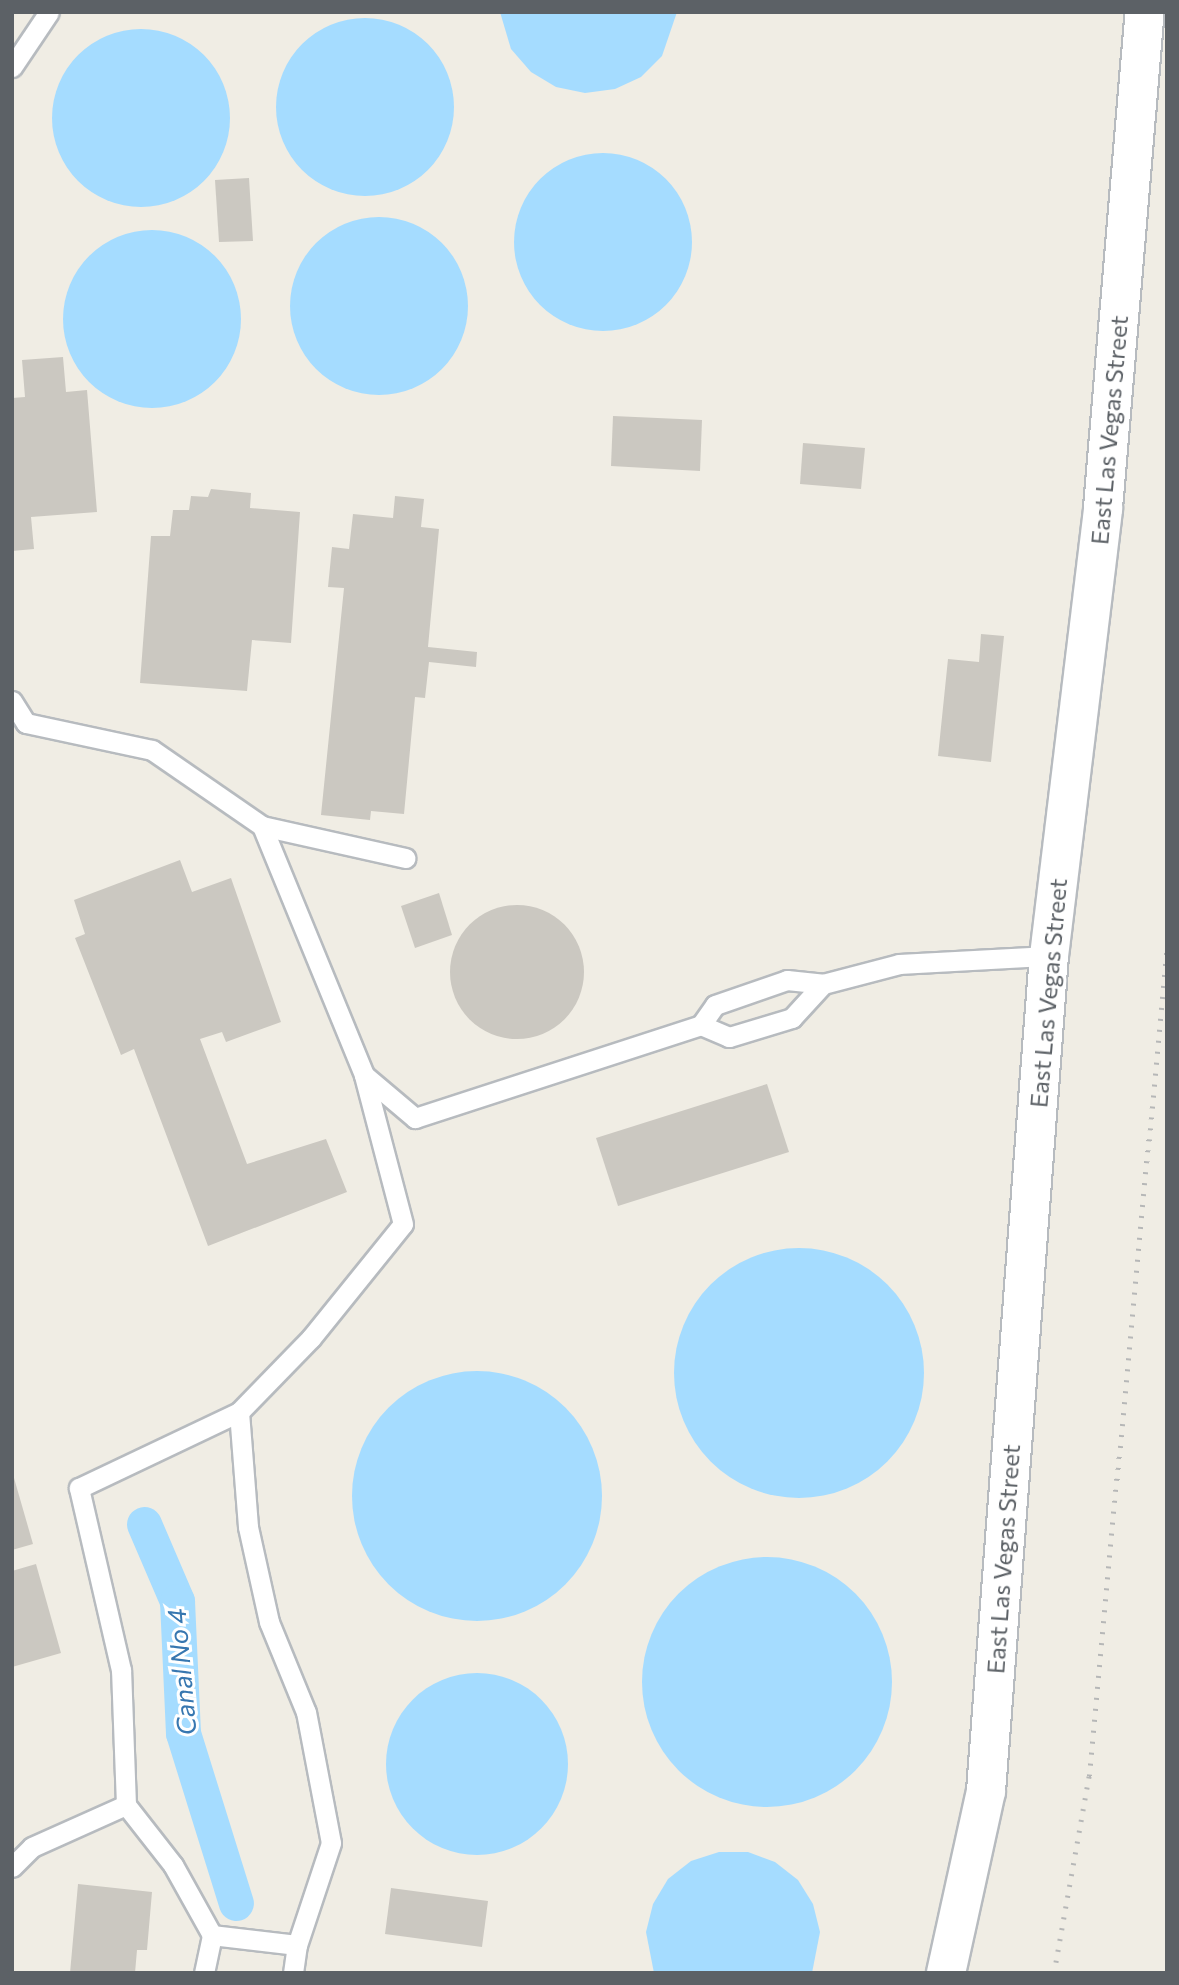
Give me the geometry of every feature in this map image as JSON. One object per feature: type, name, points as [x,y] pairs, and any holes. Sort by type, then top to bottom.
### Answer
[{"type":"street","name":"East Las Vegas Street","points":[[946,1973],[986,1791],[1049,956],[1103,508],[1145,12]]},
{"type":"lane","points":[[12,67],[49,12]]},
{"type":"lane","points":[[12,701],[26,723],[152,750],[262,826],[405,858]]},
{"type":"lane","points":[[204,1973],[212,1935],[173,1865],[126,1805],[121,1670],[79,1488],[239,1412],[311,1338],[403,1224],[364,1075],[262,826]]},
{"type":"lane","points":[[364,1075],[415,1118],[701,1025],[715,1005],[787,980],[823,984],[899,964],[1049,956]]},
{"type":"lane","points":[[701,1025],[729,1037],[792,1018],[823,984]]},
{"type":"lane","points":[[239,1412],[248,1527],[270,1622],[306,1712],[331,1843],[297,1945],[293,1973]]},
{"type":"lane","points":[[12,1867],[32,1847],[126,1805]]},
{"type":"lane","points":[[212,1935],[297,1945]]},
{"type":"water","points":[[500,12],[677,12],[662,56],[641,77],[615,89],[585,93],[556,87],[531,72],[511,49]]},
{"type":"water","points":[[365,18],[399,25],[428,44],[447,73],[454,107],[447,141],[428,170],[399,189],[365,196],[331,189],[302,170],[283,141],[276,107],[283,73],[302,44],[331,25]]},
{"type":"water","points":[[141,29],[175,36],[204,55],[223,84],[230,118],[223,152],[204,181],[175,200],[141,207],[107,200],[78,181],[59,152],[52,118],[59,84],[78,55],[107,36]]},
{"type":"water","points":[[603,153],[637,160],[666,179],[685,208],[692,242],[685,276],[666,305],[637,324],[603,331],[569,324],[540,305],[521,276],[514,242],[521,208],[540,179],[569,160]]},
{"type":"water","points":[[379,217],[413,224],[442,243],[461,272],[468,306],[461,340],[442,369],[413,388],[379,395],[345,388],[316,369],[297,340],[290,306],[297,272],[316,243],[345,224]]},
{"type":"water","points":[[152,230],[186,237],[215,256],[234,285],[241,319],[234,353],[215,382],[186,401],[152,408],[118,401],[89,382],[70,353],[63,319],[70,285],[89,256],[118,237]]},
{"type":"water","points":[[787,1248],[811,1248],[847,1257],[888,1284],[915,1325],[922,1349],[922,1397],[915,1421],[888,1462],[847,1489],[811,1498],[787,1498],[751,1489],[710,1462],[683,1421],[674,1385],[674,1361],[683,1325],[710,1284],[751,1257]]},
{"type":"water","points":[[465,1371],[489,1371],[525,1380],[566,1407],[593,1448],[600,1472],[600,1520],[593,1544],[566,1585],[525,1612],[489,1621],[465,1621],[429,1612],[388,1585],[361,1544],[352,1508],[352,1484],[361,1448],[388,1407],[429,1380]]},
{"type":"water","points":[[755,1557],[779,1557],[815,1566],[856,1593],[883,1634],[890,1658],[890,1706],[883,1730],[856,1771],[815,1798],[779,1807],[755,1807],[719,1798],[678,1771],[651,1730],[642,1694],[642,1670],[651,1634],[678,1593],[719,1566]]},
{"type":"water","points":[[477,1673],[512,1680],[528,1688],[541,1700],[553,1713],[561,1729],[568,1764],[561,1799],[553,1815],[541,1828],[528,1840],[512,1848],[477,1855],[442,1848],[426,1840],[413,1828],[401,1815],[393,1799],[386,1764],[393,1729],[401,1713],[413,1700],[426,1688],[442,1680]]},
{"type":"water","points":[[719,1852],[748,1852],[775,1862],[798,1880],[813,1904],[820,1932],[812,1973],[654,1973],[646,1932],[653,1904],[668,1879],[691,1861]]},
{"type":"building","points":[[249,178],[253,241],[219,242],[215,180]]},
{"type":"building","points":[[63,357],[66,392],[87,390],[97,512],[31,517],[34,549],[12,551],[12,398],[25,397],[22,360]]},
{"type":"building","points":[[613,416],[702,420],[700,471],[611,466]]},
{"type":"building","points":[[803,443],[865,448],[861,489],[800,484]]},
{"type":"building","points":[[211,489],[251,493],[250,508],[300,512],[291,643],[252,640],[247,691],[140,683],[151,536],[170,536],[173,510],[189,510],[191,496],[208,497]]},
{"type":"building","points":[[395,496],[424,499],[421,527],[439,529],[428,647],[477,652],[476,667],[429,662],[425,698],[415,697],[404,814],[371,811],[370,820],[321,815],[344,588],[328,587],[332,547],[349,549],[353,514],[393,518]]},
{"type":"building","points":[[981,634],[1004,636],[991,762],[938,756],[948,659],[979,662]]},
{"type":"building","points":[[180,860],[192,892],[231,878],[281,1022],[226,1042],[222,1032],[200,1039],[247,1164],[326,1139],[347,1192],[208,1246],[134,1049],[121,1055],[75,938],[85,934],[74,900]]},
{"type":"building","points":[[439,893],[452,935],[415,948],[401,906]]},
{"type":"building","points":[[517,905],[543,910],[565,924],[579,946],[584,972],[579,998],[565,1020],[543,1034],[517,1039],[491,1034],[469,1020],[455,998],[450,972],[455,946],[469,924],[491,910]]},
{"type":"building","points":[[767,1084],[789,1152],[618,1206],[596,1138]]},
{"type":"building","points":[[12,1471],[33,1544],[12,1550]]},
{"type":"building","points":[[36,1564],[61,1653],[12,1667],[12,1571]]},
{"type":"building","points":[[78,1884],[152,1892],[147,1950],[137,1950],[135,1973],[70,1973]]},
{"type":"building","points":[[391,1888],[488,1901],[482,1947],[385,1934]]},
{"type":"waterway","name":"Canal No 4","points":[[144,1524],[177,1601],[183,1733],[236,1903]]},
{"type":"railway","points":[[1054,1973],[1089,1776],[1167,949]]}]
